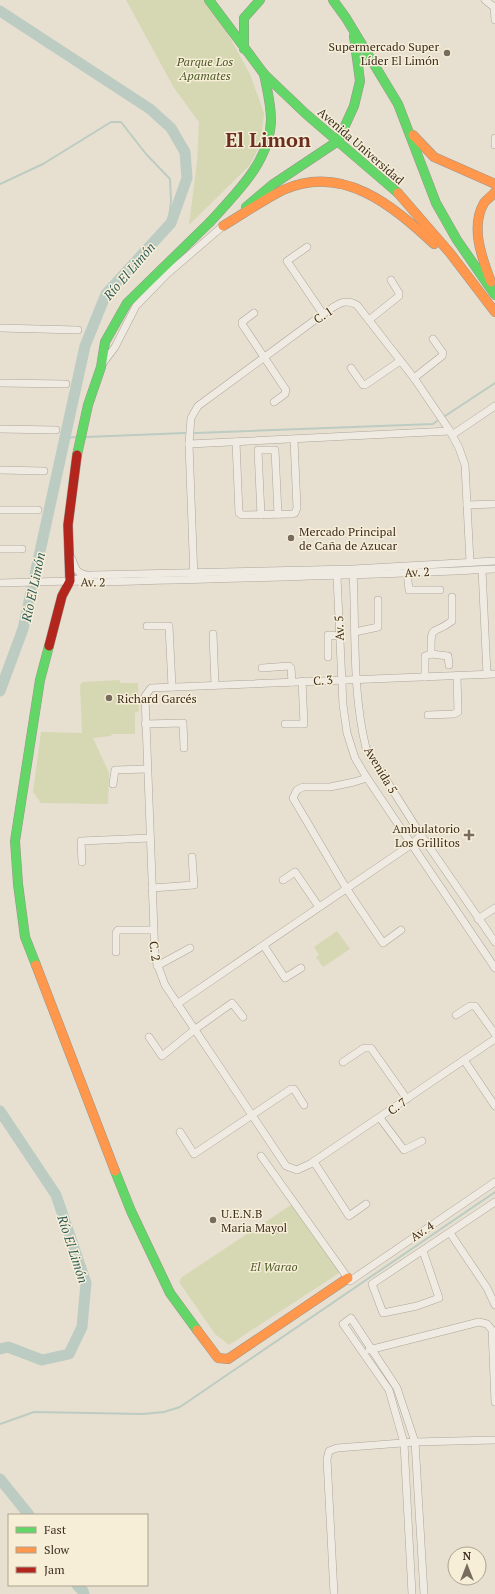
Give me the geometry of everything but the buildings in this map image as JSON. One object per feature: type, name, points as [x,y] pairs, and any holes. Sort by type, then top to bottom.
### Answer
[{"type":"main road","name":"Avenida Universidad","points":[[209,0],[264,74],[306,114],[397,192],[450,253],[495,312]]},
{"type":"main road","points":[[244,49],[244,18],[260,0]]},
{"type":"main road","name":"Avenida Universidad","points":[[333,0],[353,29],[398,104],[436,203],[457,240],[495,294]]},
{"type":"main road","points":[[223,226],[272,185],[338,140],[354,106],[360,81],[359,64],[353,29]]},
{"type":"main road","points":[[264,74],[271,97],[267,144],[263,156],[245,182],[210,222],[127,304],[105,342],[100,367],[88,405],[74,469],[68,525],[70,581],[62,596],[40,680],[15,841],[18,884],[25,937],[131,1211],[170,1293],[218,1358],[228,1359],[349,1280]]},
{"type":"main road","points":[[409,131],[434,157],[495,184]]},
{"type":"main road","points":[[223,226],[284,190],[316,182],[341,183],[362,189],[385,202],[410,221],[438,248],[450,253]]},
{"type":"main road","points":[[495,192],[484,204],[478,225],[481,252],[495,294]]},
{"type":"street","points":[[485,0],[495,8],[495,20]]},
{"type":"street","points":[[495,138],[495,145]]},
{"type":"street","points":[[100,367],[115,346],[136,306],[167,274],[223,226]]},
{"type":"street","points":[[307,247],[287,261],[323,314]]},
{"type":"street","points":[[369,320],[399,296],[399,293],[391,280]]},
{"type":"street","name":"C. 1","points":[[194,576],[189,444],[191,418],[198,406],[323,314],[344,301],[349,301],[357,305],[414,378],[451,433],[465,465],[470,562]]},
{"type":"street","points":[[254,313],[242,322],[242,324],[286,390],[285,394],[274,402]]},
{"type":"street","points":[[0,328],[78,330]]},
{"type":"street","points":[[414,378],[442,356],[443,353],[433,339]]},
{"type":"street","points":[[351,368],[362,385],[365,385],[400,361]]},
{"type":"street","points":[[0,382],[66,384]]},
{"type":"street","points":[[189,444],[451,433],[495,406]]},
{"type":"street","points":[[0,428],[56,430]]},
{"type":"street","points":[[236,442],[240,513],[242,515],[292,514],[297,508],[294,440]]},
{"type":"street","points":[[261,515],[258,450],[275,450],[278,514]]},
{"type":"street","points":[[0,470],[44,471]]},
{"type":"street","points":[[467,505],[495,504]]},
{"type":"street","points":[[0,510],[38,510]]},
{"type":"street","points":[[0,549],[22,549]]},
{"type":"street","points":[[70,556],[79,572],[93,575]]},
{"type":"street","name":"Av. 2","points":[[70,581],[96,582],[495,561]]},
{"type":"street","name":"Avenida 5","points":[[353,568],[356,678],[362,732],[366,748],[421,835],[495,942]]},
{"type":"street","name":"Av. 2","points":[[70,581],[93,575],[337,577],[407,572],[495,569]]},
{"type":"street","points":[[482,570],[486,674]]},
{"type":"street","points":[[407,572],[409,590],[440,590]]},
{"type":"street","name":"Av. 5","points":[[337,577],[342,679]]},
{"type":"street","points":[[0,582],[70,581]]},
{"type":"street","points":[[431,654],[431,633],[433,630],[452,621],[452,597]]},
{"type":"street","points":[[355,632],[378,627],[378,600]]},
{"type":"street","points":[[147,626],[170,626],[172,687]]},
{"type":"street","points":[[212,634],[215,685]]},
{"type":"street","points":[[328,657],[328,635],[340,636]]},
{"type":"street","points":[[425,677],[425,656],[431,654],[448,656],[449,665]]},
{"type":"street","points":[[262,668],[289,666],[292,668],[292,682]]},
{"type":"street","name":"C. 3","points":[[151,688],[302,682],[356,678],[495,674]]},
{"type":"street","points":[[428,715],[454,714],[458,712],[457,676]]},
{"type":"street","name":"Avenida 5","points":[[342,679],[343,706],[347,733],[355,758],[495,968]]},
{"type":"street","points":[[285,724],[304,724],[302,682]]},
{"type":"street","name":"C. 2","points":[[151,688],[145,696],[145,724],[153,930],[157,966],[165,985],[252,1117],[286,1166],[297,1170]]},
{"type":"street","points":[[145,724],[183,722],[184,748]]},
{"type":"street","points":[[113,784],[115,770],[147,769]]},
{"type":"street","points":[[367,778],[330,787],[302,787],[297,790],[294,798],[346,888],[383,943],[401,930]]},
{"type":"street","points":[[178,1004],[412,844],[421,835]]},
{"type":"street","points":[[82,862],[81,841],[150,838]]},
{"type":"street","points":[[152,888],[194,885],[192,857]]},
{"type":"street","points":[[282,880],[295,872],[319,908]]},
{"type":"street","points":[[478,919],[495,908]]},
{"type":"street","points":[[116,952],[116,933],[118,930],[153,930]]},
{"type":"street","points":[[264,946],[286,978],[301,968]]},
{"type":"street","points":[[157,966],[190,948]]},
{"type":"street","points":[[149,1037],[162,1056],[194,1030],[232,1003],[243,1017]]},
{"type":"street","points":[[456,1015],[470,1006],[475,1006],[495,1034]]},
{"type":"street","name":"C. 7","points":[[297,1170],[314,1162],[495,1039]]},
{"type":"street","points":[[343,1062],[364,1048],[371,1048],[407,1099]]},
{"type":"street","points":[[464,1060],[495,1106]]},
{"type":"street","points":[[180,1132],[194,1154],[252,1117],[291,1089],[294,1090],[304,1104]]},
{"type":"street","points":[[380,1118],[404,1150],[422,1141]]},
{"type":"street","points":[[261,1156],[349,1280]]},
{"type":"street","points":[[314,1162],[349,1216],[366,1204]]},
{"type":"street","name":"Av. 4","points":[[349,1280],[495,1182]]},
{"type":"street","name":"Av. 4","points":[[423,1251],[439,1298],[417,1306],[383,1313],[372,1284],[495,1202]]},
{"type":"street","points":[[450,1233],[487,1288],[495,1306]]},
{"type":"street","points":[[412,1594],[404,1443],[390,1390],[343,1324],[351,1318],[397,1388],[415,1442],[424,1594]]},
{"type":"street","points":[[364,1353],[372,1348],[479,1322],[487,1324],[492,1330],[495,1402]]},
{"type":"street","points":[[334,1594],[329,1451],[337,1448],[415,1442],[495,1440]]},
{"type":"green space","name":"Parque Los Apamates","points":[[126,0],[209,0],[250,74],[264,113],[261,143],[250,165],[189,225],[197,162],[199,122],[174,88]]},
{"type":"green space","points":[[119,680],[121,683],[138,683],[139,711],[135,713],[135,734],[112,734],[111,736],[93,738],[109,773],[108,804],[41,803],[33,792],[41,732],[82,733],[80,685],[83,682]]},
{"type":"green space","points":[[337,931],[350,949],[323,967],[316,957],[319,955],[314,947]]},
{"type":"green space","name":"El Warao","points":[[294,1203],[342,1271],[229,1345],[215,1334],[179,1282],[182,1277]]},
{"type":"waterway","name":"Río El Limón","points":[[0,11],[150,109],[171,128],[185,152],[187,178],[171,223],[106,294],[85,346],[23,629],[0,691]]},
{"type":"waterway","points":[[0,184],[43,164],[111,122],[121,122],[146,154],[170,179],[171,201],[168,226]]},
{"type":"waterway","points":[[445,416],[495,383]]},
{"type":"waterway","points":[[195,433],[433,424],[437,421]]},
{"type":"waterway","points":[[86,437],[185,433]]},
{"type":"waterway","points":[[65,438],[76,437]]},
{"type":"waterway","name":"Río El Limón","points":[[0,1111],[56,1195],[86,1283],[82,1327],[69,1354],[42,1360],[8,1347],[0,1349]]},
{"type":"waterway","points":[[0,1424],[34,1412],[143,1414],[164,1412],[180,1407],[495,1192]]},
{"type":"waterway","name":"Río El Limón","points":[[0,1479],[28,1514]]},
{"type":"waterway","name":"Río El Limón","points":[[78,1586],[84,1594]]},
{"type":"traffic: fast","points":[[209,0],[264,74],[306,114],[398,193]]},
{"type":"traffic: fast","points":[[244,49],[244,18],[260,0]]},
{"type":"traffic: fast","points":[[333,0],[346,18],[398,104],[436,203],[457,240],[495,295]]},
{"type":"traffic: fast","points":[[246,207],[272,185],[338,141],[354,106],[360,81],[354,36]]},
{"type":"traffic: fast","points":[[210,222],[250,176],[265,150],[269,135],[271,114],[264,74]]},
{"type":"traffic: fast","points":[[77,455],[88,405],[101,367],[105,342],[127,303],[210,222]]},
{"type":"traffic: fast","points":[[36,965],[25,937],[18,884],[15,841],[40,680],[49,646]]},
{"type":"traffic: fast","points":[[115,1171],[131,1211],[170,1293],[197,1330]]},
{"type":"traffic: slow","points":[[413,135],[434,157],[495,184]]},
{"type":"traffic: slow","points":[[223,226],[283,190],[305,183],[326,182],[346,185],[366,193],[384,203],[402,216],[434,244]]},
{"type":"traffic: slow","points":[[491,282],[481,253],[478,222],[484,203],[495,192]]},
{"type":"traffic: slow","points":[[398,193],[450,253],[495,312]]},
{"type":"traffic: slow","points":[[36,965],[115,1171]]},
{"type":"traffic: slow","points":[[197,1330],[218,1358],[228,1359],[348,1278]]},
{"type":"traffic: jam","points":[[49,646],[62,596],[70,581],[68,525],[77,455]]},
{"type":"place","name":"Supermercado Super Líder El Limón","points":[[447,53]]},
{"type":"place","name":"Mercado Principal de Caña de Azucar","points":[[291,538]]},
{"type":"place","name":"Richard Garcés","points":[[109,698]]},
{"type":"place","name":"Ambulatorio Los Grillitos","points":[[469,835]]},
{"type":"place","name":"U.E.N.B Maria Mayol","points":[[213,1220]]},
{"type":"district","name":"El Limon","points":[[268,139]]}]
